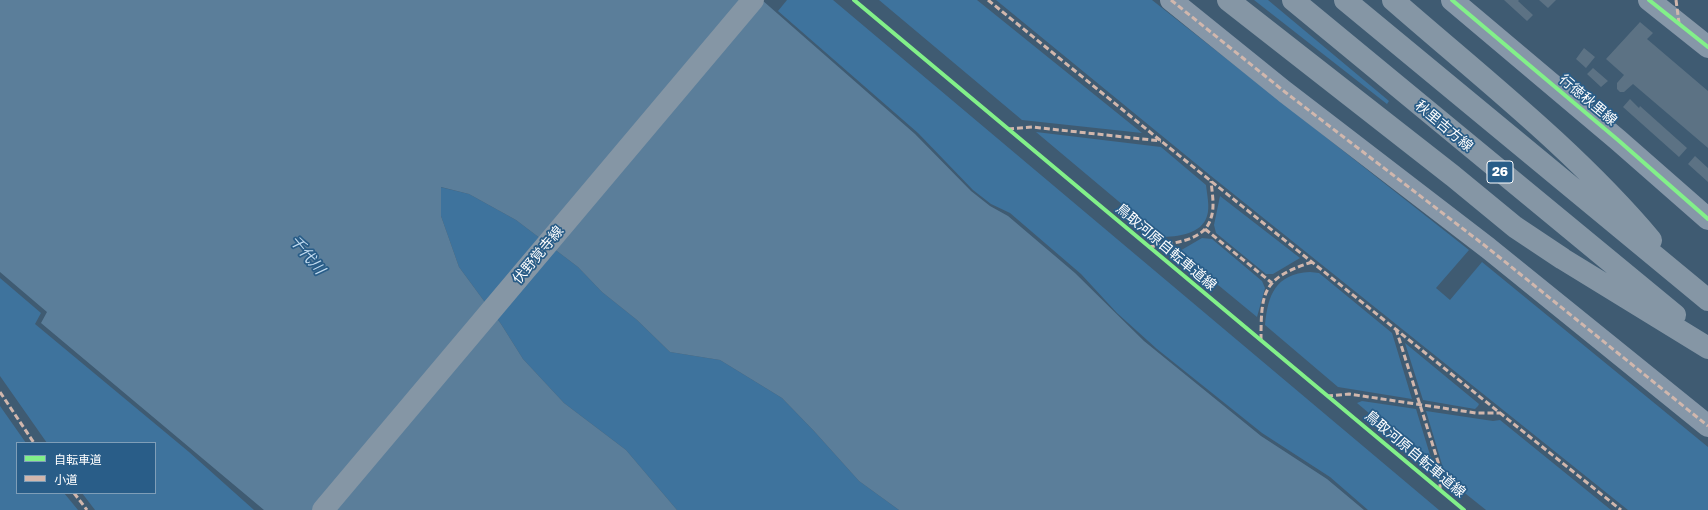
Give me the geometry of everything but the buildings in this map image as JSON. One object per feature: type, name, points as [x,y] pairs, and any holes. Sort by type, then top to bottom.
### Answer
[{"type":"main road","name":"伏野覚寺線","points":[[323,510],[753,0]]},
{"type":"main road","points":[[1228,0],[1453,176],[1515,227],[1708,348]]},
{"type":"main road","name":"秋里吉方線","points":[[1293,0],[1708,342]]},
{"type":"main road","name":"26","points":[[1345,0],[1708,300]]},
{"type":"main road","points":[[1393,0],[1556,142],[1597,181],[1625,209],[1687,283]]},
{"type":"street","points":[[1171,0],[1285,92],[1488,248],[1708,426]]},
{"type":"street","name":"行徳秋里線","points":[[1452,0],[1708,218]]},
{"type":"street","points":[[1649,0],[1708,47]]},
{"type":"shaded area","points":[[787,0],[833,0],[1439,510],[1368,510],[1330,477],[1262,433],[1157,349],[1117,313],[1081,274],[1010,213],[991,204],[973,190],[918,133],[778,11]]},
{"type":"shaded area","points":[[879,0],[977,0],[1142,133],[1022,120]]},
{"type":"shaded area","points":[[996,0],[1152,0],[1469,250],[1436,288],[1450,300],[1482,262],[1708,447],[1708,510],[1628,510],[1211,176]]},
{"type":"shaded area","points":[[1254,0],[1268,0],[1389,101],[1387,104]]},
{"type":"shaded area","points":[[1036,132],[1161,147],[1206,185],[1208,209],[1204,222],[1194,231],[1181,235],[1161,237]]},
{"type":"shaded area","points":[[440,187],[469,194],[516,220],[578,267],[602,292],[637,320],[670,352],[720,360],[782,398],[859,481],[899,510],[677,510],[626,450],[564,403],[523,359],[501,324],[459,267],[441,216]]},
{"type":"shaded area","points":[[1220,196],[1300,258],[1273,274],[1266,274],[1216,233],[1214,225]]},
{"type":"shaded area","points":[[1202,238],[1212,239],[1262,281],[1265,288],[1257,317],[1178,252]]},
{"type":"shaded area","points":[[1310,272],[1319,273],[1392,333],[1412,399],[1338,387],[1265,325],[1268,304],[1271,296],[1281,282],[1289,277]]},
{"type":"shaded area","points":[[0,278],[41,313],[35,324],[189,452],[254,510],[95,510],[83,494],[156,494],[156,442],[46,442],[0,376]]},
{"type":"shaded area","points":[[1405,343],[1479,404],[1478,406],[1475,409],[1423,400]]},
{"type":"shaded area","points":[[1362,401],[1416,409],[1434,468],[1357,403]]},
{"type":"shaded area","points":[[0,406],[25,442],[16,442],[16,494],[65,494],[78,510],[0,510]]},
{"type":"shaded area","points":[[1426,411],[1493,421],[1500,420],[1611,510],[1486,510],[1446,478]]},
{"type":"water","name":"千代川","points":[[0,0],[762,0],[915,134],[971,191],[990,206],[1008,216],[1075,273],[1144,341],[1261,436],[1327,479],[1364,510],[899,510],[859,481],[782,398],[720,360],[670,352],[637,320],[602,292],[578,267],[516,220],[469,194],[441,187],[441,216],[459,267],[501,324],[523,359],[564,403],[626,450],[677,510],[264,510],[41,323],[47,312],[0,272]]},
{"type":"marked path","points":[[988,0],[1161,141],[1621,510]]},
{"type":"marked path","points":[[1171,0],[1285,92],[1488,248],[1708,426]]},
{"type":"marked path","points":[[1676,0],[1679,23]]},
{"type":"marked path","points":[[1008,129],[1032,127],[1161,141]]},
{"type":"marked path","points":[[1149,247],[1176,243],[1201,233],[1207,226],[1213,209],[1211,181]]},
{"type":"marked path","points":[[1205,229],[1272,283]]},
{"type":"marked path","points":[[1261,340],[1262,309],[1264,298],[1268,289],[1274,281],[1283,274],[1312,262]]},
{"type":"marked path","points":[[1396,329],[1440,468],[1440,489]]},
{"type":"marked path","points":[[0,392],[33,442]]},
{"type":"marked path","points":[[1327,396],[1349,394],[1476,413],[1501,413]]},
{"type":"marked path","points":[[75,494],[87,510]]},
{"type":"cycle path","name":"鳥取河原自転車道線","points":[[854,0],[1464,510]]},
{"type":"cycle path","points":[[1452,0],[1618,140],[1708,219]]},
{"type":"cycle path","points":[[1649,0],[1708,47]]}]
